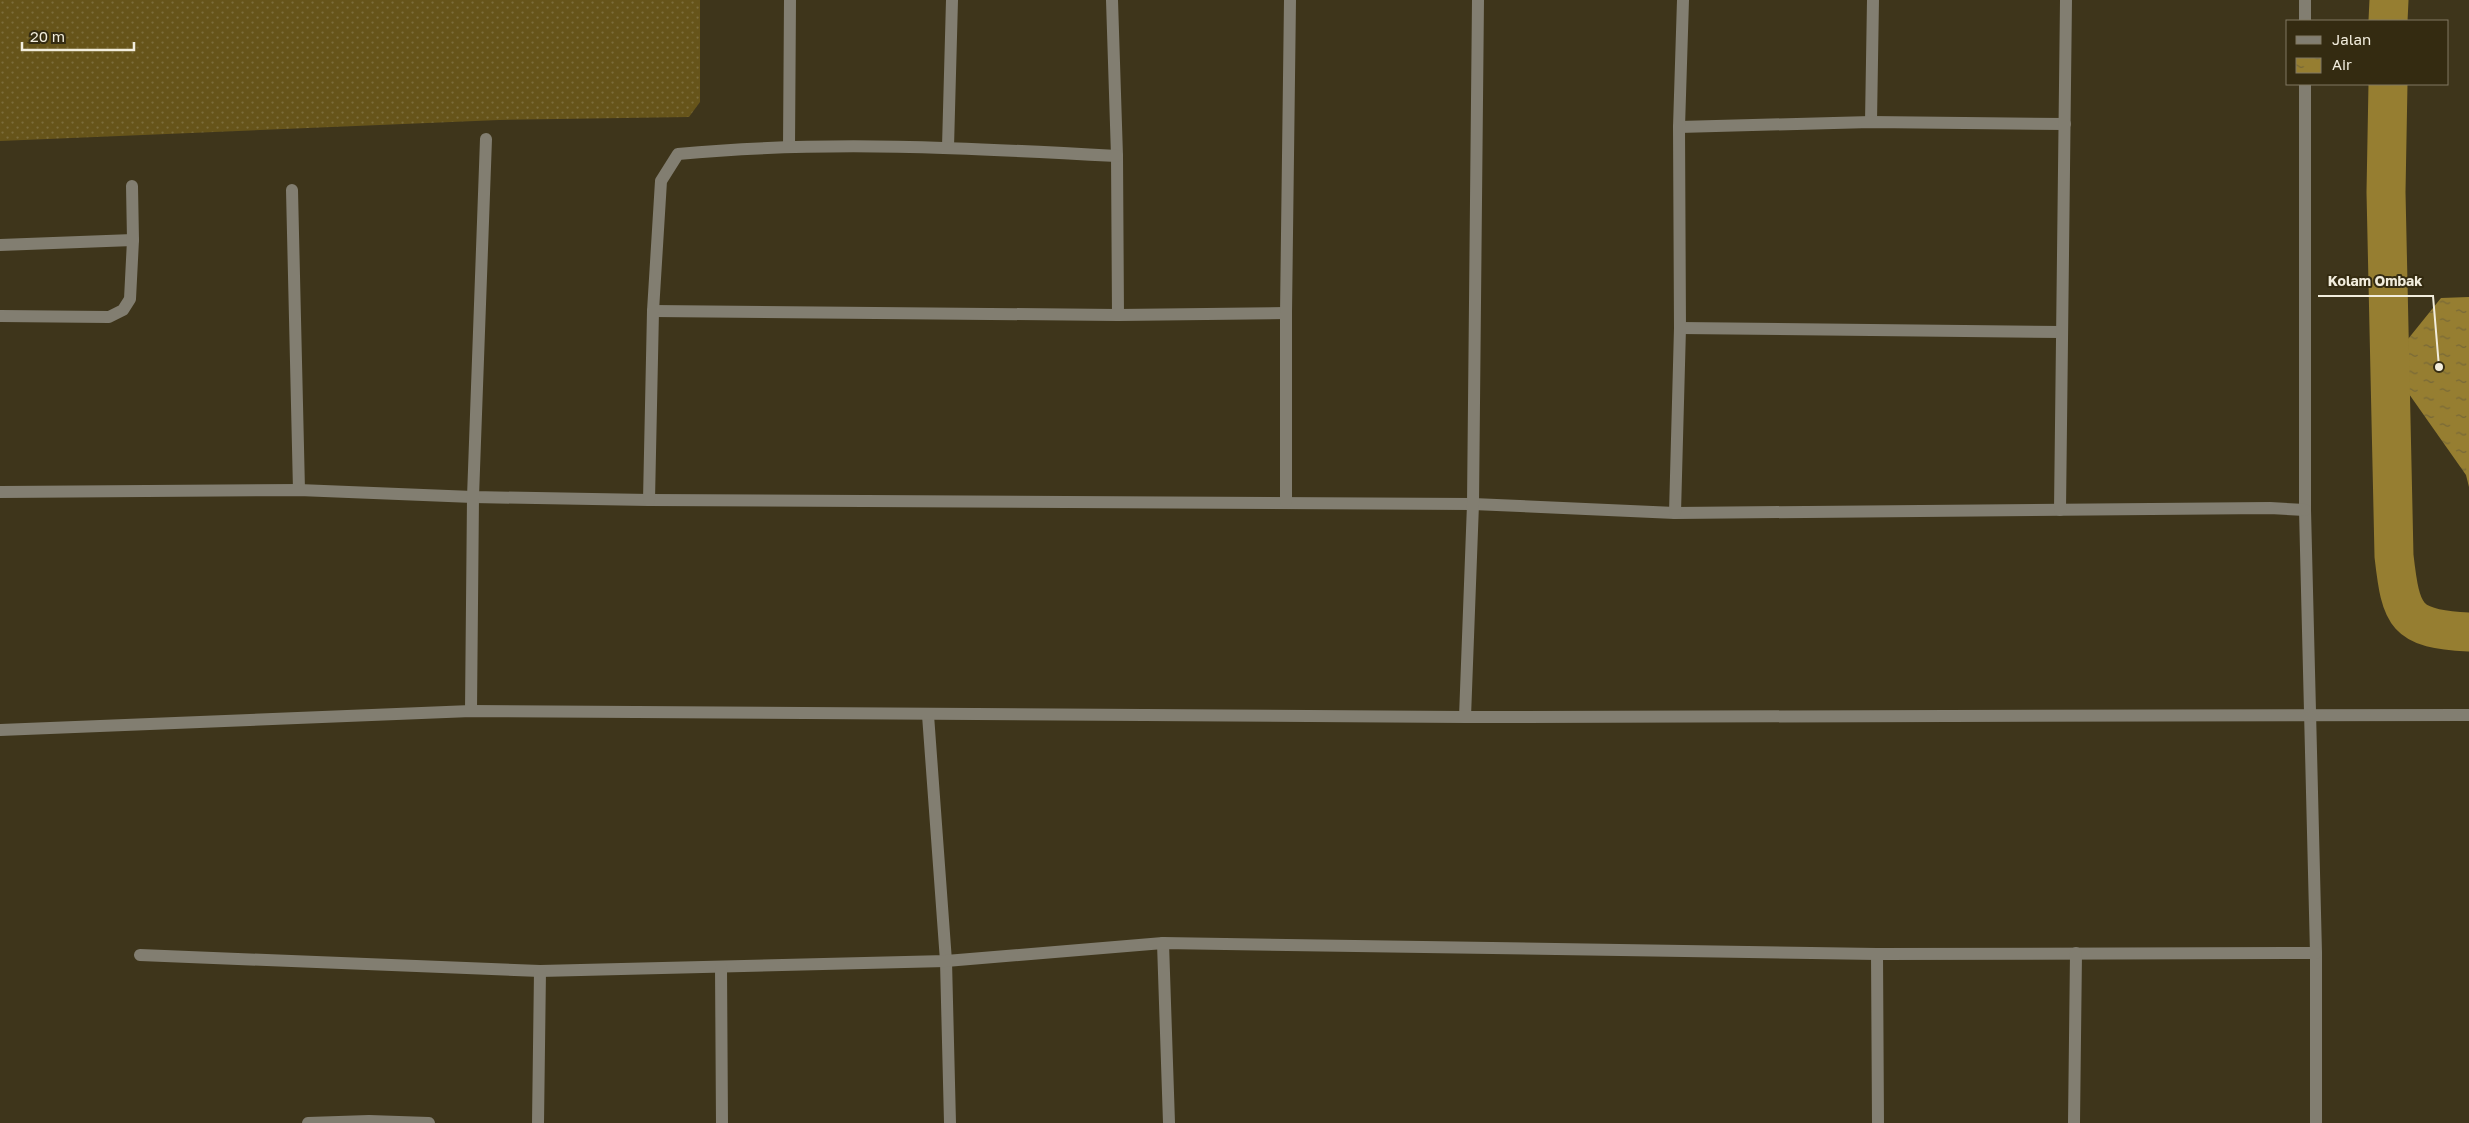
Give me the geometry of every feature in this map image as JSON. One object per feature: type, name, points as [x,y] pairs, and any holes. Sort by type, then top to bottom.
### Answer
[{"type":"street","points":[[789,147],[790,0]]},
{"type":"street","points":[[948,147],[952,0]]},
{"type":"street","points":[[1112,0],[1117,156],[1118,315]]},
{"type":"street","points":[[1286,502],[1286,313],[1290,0]]},
{"type":"street","points":[[1466,717],[1473,504],[1478,0]]},
{"type":"street","points":[[1675,513],[1680,328],[1679,127],[1683,0]]},
{"type":"street","points":[[1870,122],[1874,0]]},
{"type":"street","points":[[2060,510],[2066,0]]},
{"type":"street","points":[[2305,0],[2305,20]]},
{"type":"street","points":[[2305,85],[2305,510],[2312,714],[2316,953],[2316,1123]]},
{"type":"street","points":[[1679,127],[1870,122],[2065,124]]},
{"type":"street","points":[[471,711],[473,497],[486,139]]},
{"type":"street","points":[[649,500],[653,311],[661,181],[678,154],[789,147],[948,147],[1117,156]]},
{"type":"street","points":[[0,316],[109,317],[123,310],[130,299],[133,240],[132,186]]},
{"type":"street","points":[[292,190],[299,490]]},
{"type":"street","points":[[0,245],[133,240]]},
{"type":"street","points":[[653,311],[1118,315],[1286,313]]},
{"type":"street","points":[[1680,328],[2061,332]]},
{"type":"street","points":[[0,492],[299,490],[473,497],[649,500],[1473,504],[1675,513],[2270,508],[2305,510]]},
{"type":"street","points":[[0,730],[471,711],[1466,717],[2469,715]]},
{"type":"street","points":[[928,715],[946,961],[950,1123]]},
{"type":"street","points":[[140,955],[540,971],[946,961],[1164,943],[1878,954],[2316,953]]},
{"type":"street","points":[[1164,943],[1169,1123]]},
{"type":"street","points":[[2074,1123],[2076,953]]},
{"type":"street","points":[[1878,954],[1878,1123]]},
{"type":"street","points":[[721,966],[722,1123]]},
{"type":"street","points":[[538,1123],[540,971]]},
{"type":"street","points":[[308,1123],[429,1123]]},
{"type":"shaded area","points":[[0,0],[700,0],[700,102],[689,117],[499,120],[0,141]]},
{"type":"water","points":[[2469,297],[2469,487],[2466,475],[2409,394],[2408,339],[2441,298]]},
{"type":"waterway","points":[[2388,20],[2389,0]]},
{"type":"waterway","points":[[2388,85],[2386,192],[2394,556],[2397,577],[2404,606],[2410,616],[2419,623],[2431,627],[2469,632]]},
{"type":"place","name":"Kolam Ombak","points":[[2439,367]]}]
